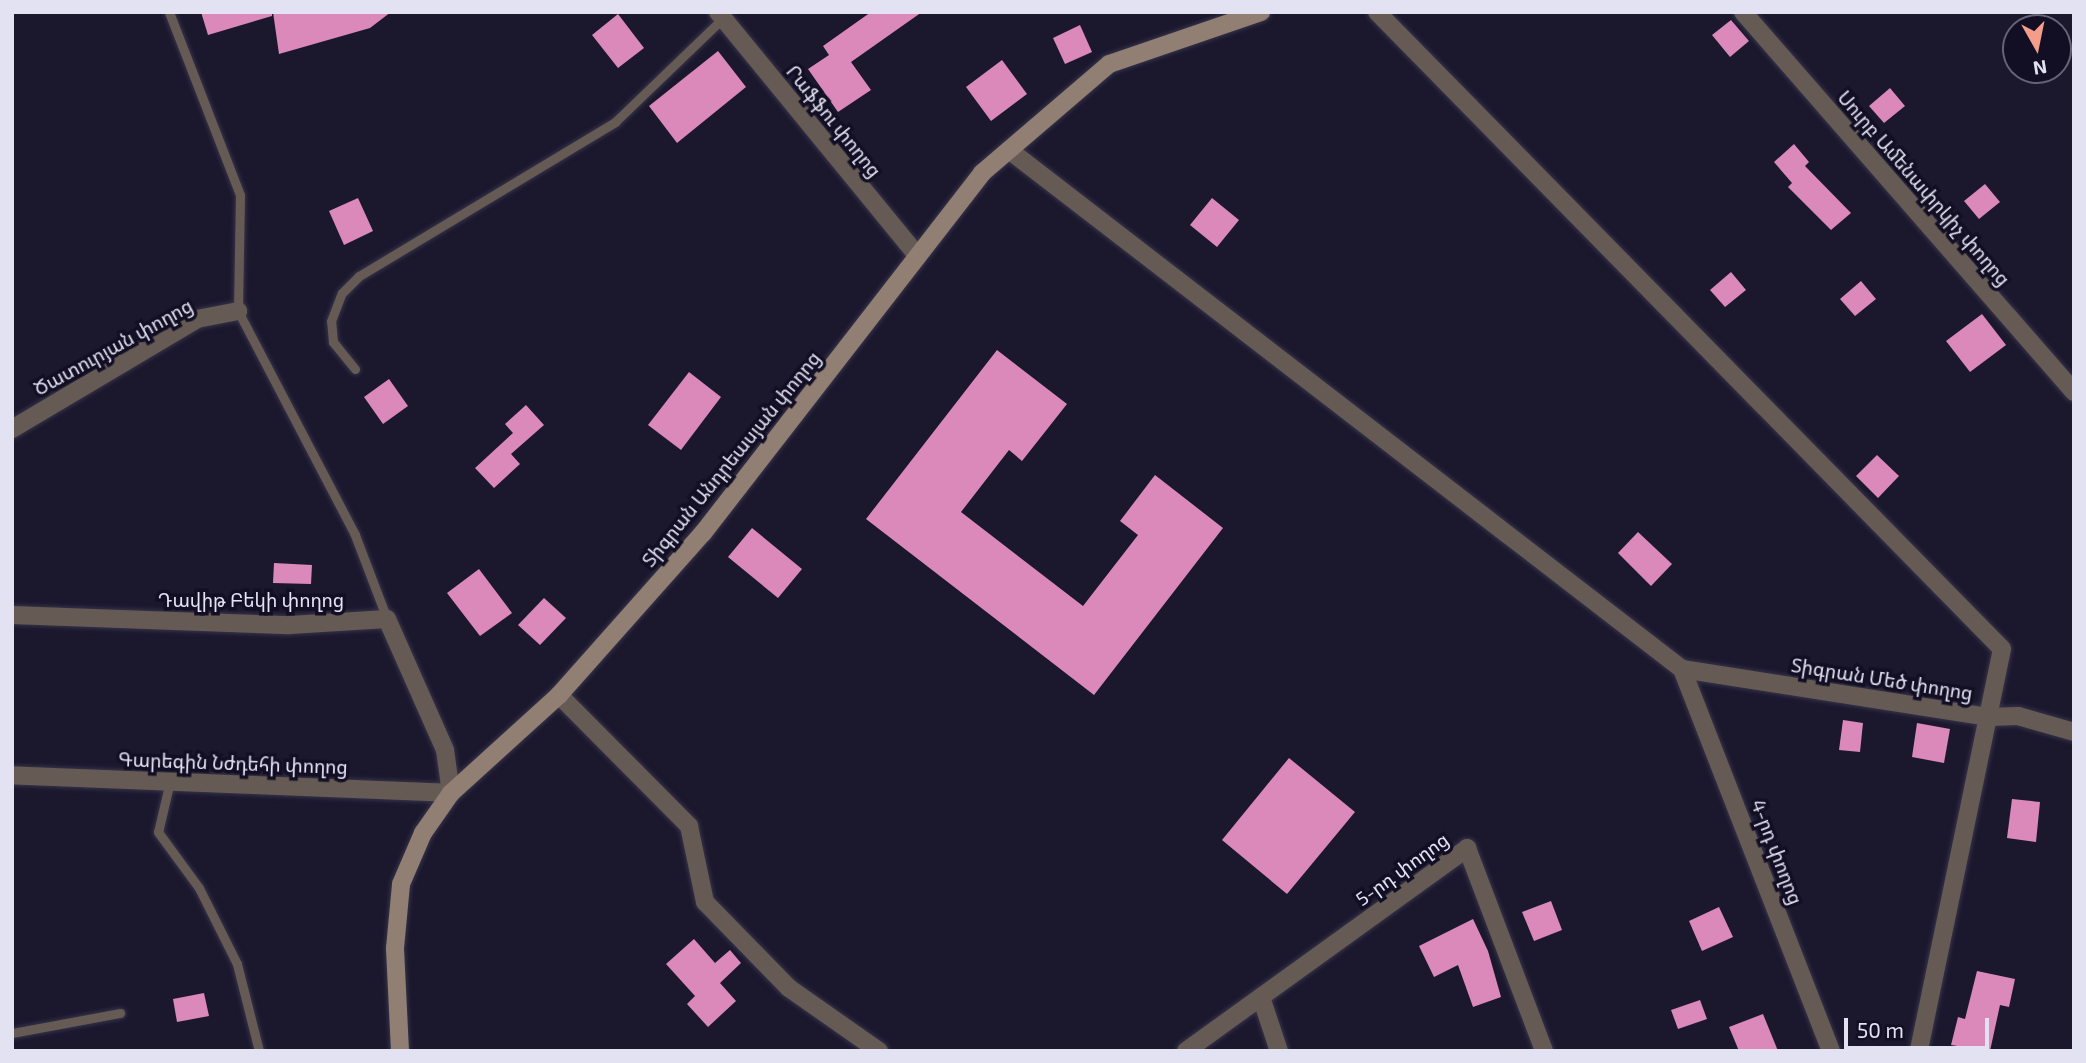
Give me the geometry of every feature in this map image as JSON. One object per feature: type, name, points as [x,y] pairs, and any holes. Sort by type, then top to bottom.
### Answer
[{"type":"main road","name":"Տիգրան Անդրեասյան փողոց","points":[[400,1051],[395,948],[401,884],[423,833],[451,793],[559,695],[703,533],[982,173],[1109,64],[1261,12]]},
{"type":"street","points":[[1377,12],[2002,649],[1919,1051]]},
{"type":"street","name":"Սուրբ Ամենափրկիչ փողոց","points":[[1743,12],[2074,392]]},
{"type":"street","name":"Րաֆֆու փողոց","points":[[721,15],[918,256]]},
{"type":"street","points":[[1009,150],[1682,670]]},
{"type":"street","name":"Ծատուրյան փողոց","points":[[12,429],[197,319],[239,312]]},
{"type":"street","name":"Դավիթ Բեկի փողոց","points":[[12,615],[290,625],[387,619]]},
{"type":"street","points":[[387,619],[445,750],[451,793]]},
{"type":"street","name":"Տիգրան Մեծ փողոց","points":[[1682,670],[1989,717],[2018,716],[2074,732]]},
{"type":"street","name":"4-րդ փողոց","points":[[1682,670],[1831,1051]]},
{"type":"street","points":[[559,695],[689,825],[705,902],[789,988],[878,1051]]},
{"type":"street","name":"Գարեգին Նժդեհի փողոց","points":[[12,775],[451,793]]},
{"type":"street","name":"5-րդ փողոց","points":[[1186,1051],[1468,848],[1544,1051]]},
{"type":"street","points":[[1261,997],[1279,1051]]},
{"type":"lane","points":[[169,12],[240,195],[239,312],[355,535],[387,619]]},
{"type":"lane","points":[[355,369],[332,342],[331,321],[342,293],[359,275],[615,122],[721,15]]},
{"type":"lane","points":[[170,782],[158,832],[200,888],[237,964],[259,1051]]},
{"type":"lane","points":[[12,1032],[120,1013]]},
{"type":"building","points":[[201,12],[272,12],[272,16],[208,35]]},
{"type":"building","points":[[273,12],[391,12],[370,28],[279,54]]},
{"type":"building","points":[[871,12],[922,12],[851,62],[871,90],[838,112],[808,69],[829,55],[823,46]]},
{"type":"building","points":[[618,14],[644,48],[618,68],[592,35]]},
{"type":"building","points":[[1731,20],[1749,41],[1730,57],[1712,35]]},
{"type":"building","points":[[1080,25],[1092,52],[1065,64],[1053,38]]},
{"type":"building","points":[[718,51],[746,87],[677,143],[649,106]]},
{"type":"building","points":[[1002,60],[1027,94],[991,121],[966,87]]},
{"type":"building","points":[[1890,88],[1905,106],[1884,123],[1869,106]]},
{"type":"building","points":[[1794,144],[1809,162],[1805,166],[1851,213],[1831,230],[1788,187],[1792,183],[1774,162]]},
{"type":"building","points":[[1985,184],[2000,202],[1979,219],[1964,201]]},
{"type":"building","points":[[358,198],[373,231],[344,245],[329,211]]},
{"type":"building","points":[[1212,198],[1239,220],[1217,247],[1190,225]]},
{"type":"building","points":[[1731,272],[1746,290],[1725,307],[1710,290]]},
{"type":"building","points":[[1861,281],[1876,299],[1855,316],[1840,299]]},
{"type":"building","points":[[1982,314],[2006,345],[1970,372],[1946,341]]},
{"type":"building","points":[[997,350],[1067,404],[1022,461],[1009,450],[961,512],[1083,606],[1138,535],[1120,521],[1155,475],[1223,528],[1094,695],[866,519]]},
{"type":"building","points":[[689,372],[721,397],[681,450],[648,425]]},
{"type":"building","points":[[389,379],[408,406],[383,424],[364,397]]},
{"type":"building","points":[[526,405],[544,425],[511,454],[520,464],[494,488],[475,468],[513,433],[505,424]]},
{"type":"building","points":[[1877,455],[1899,476],[1878,498],[1856,476]]},
{"type":"building","points":[[752,528],[802,569],[778,598],[728,557]]},
{"type":"building","points":[[1638,532],[1672,564],[1651,586],[1618,553]]},
{"type":"building","points":[[274,563],[312,565],[311,584],[273,583]]},
{"type":"building","points":[[479,569],[512,613],[480,636],[447,593]]},
{"type":"building","points":[[544,598],[566,618],[540,645],[518,625]]},
{"type":"building","points":[[1843,720],[1863,723],[1860,752],[1839,750]]},
{"type":"building","points":[[1917,723],[1950,729],[1944,763],[1912,757]]},
{"type":"building","points":[[1289,758],[1355,812],[1287,894],[1222,840]]},
{"type":"building","points":[[2012,799],[2040,802],[2036,842],[2007,838]]},
{"type":"building","points":[[1551,901],[1562,930],[1534,941],[1522,912]]},
{"type":"building","points":[[1719,907],[1733,937],[1702,951],[1689,921]]},
{"type":"building","points":[[1473,919],[1488,951],[1501,997],[1473,1007],[1458,965],[1434,977],[1419,946]]},
{"type":"building","points":[[694,939],[715,963],[730,950],[741,963],[720,983],[736,1001],[708,1027],[687,1004],[695,996],[666,964]]},
{"type":"building","points":[[1977,971],[2015,979],[2009,1007],[2000,1005],[1990,1051],[1951,1045],[1958,1017],[1965,1019]]},
{"type":"building","points":[[204,993],[209,1016],[177,1022],[173,999]]},
{"type":"building","points":[[1700,1000],[1707,1019],[1678,1029],[1671,1010]]},
{"type":"building","points":[[1763,1014],[1778,1051],[1739,1051],[1729,1027]]}]
